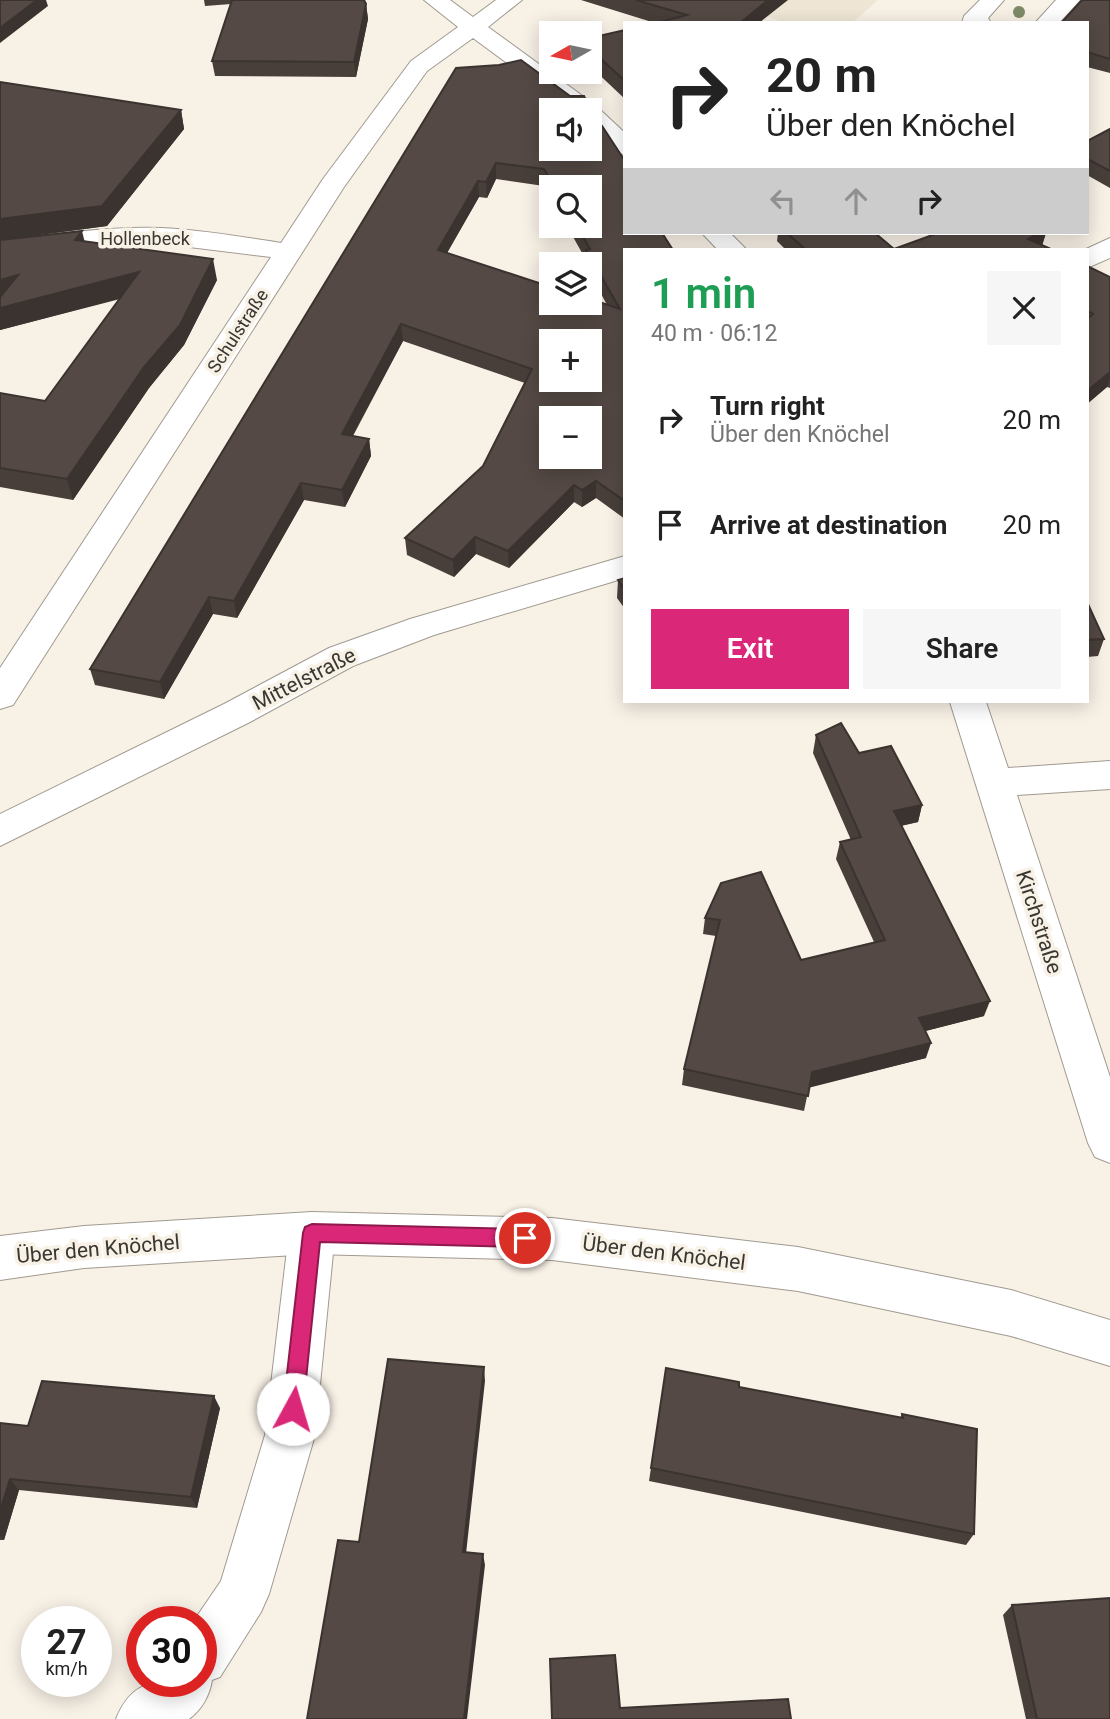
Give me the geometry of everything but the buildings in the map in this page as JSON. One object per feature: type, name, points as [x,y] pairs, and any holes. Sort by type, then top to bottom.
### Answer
[{"type":"street","points":[[435,0],[569,98]]},
{"type":"street","name":"Schulstraße","points":[[0,696],[332,185],[419,66],[511,0]]},
{"type":"street","points":[[975,21],[972,20],[993,0]]},
{"type":"street","points":[[602,125],[623,145]]},
{"type":"street","points":[[717,235],[731,248]]},
{"type":"street","name":"Hollenbeck","points":[[0,250],[111,236],[146,236],[187,238],[289,252]]},
{"type":"street","points":[[1089,260],[1110,246]]},
{"type":"street","points":[[1089,262],[1110,273]]},
{"type":"street","name":"Mittelstraße","points":[[0,831],[237,713],[341,657],[422,627],[623,568]]},
{"type":"street","name":"Kirchstraße","points":[[968,703],[1110,1143]]},
{"type":"street","points":[[994,783],[1110,775]]},
{"type":"street","points":[[217,1634],[243,1594],[290,1434],[312,1233]]},
{"type":"street","name":"Über den Knöchel","points":[[0,1258],[84,1248],[312,1233],[552,1239],[798,1269],[1011,1313],[1110,1343]]},
{"type":"street","points":[[144,1719],[174,1697]]},
{"type":"shaded area","points":[[739,0],[878,0],[854,21],[780,21],[733,5]]},
{"type":"route","points":[[293,1409],[312,1233],[525,1238]]}]
